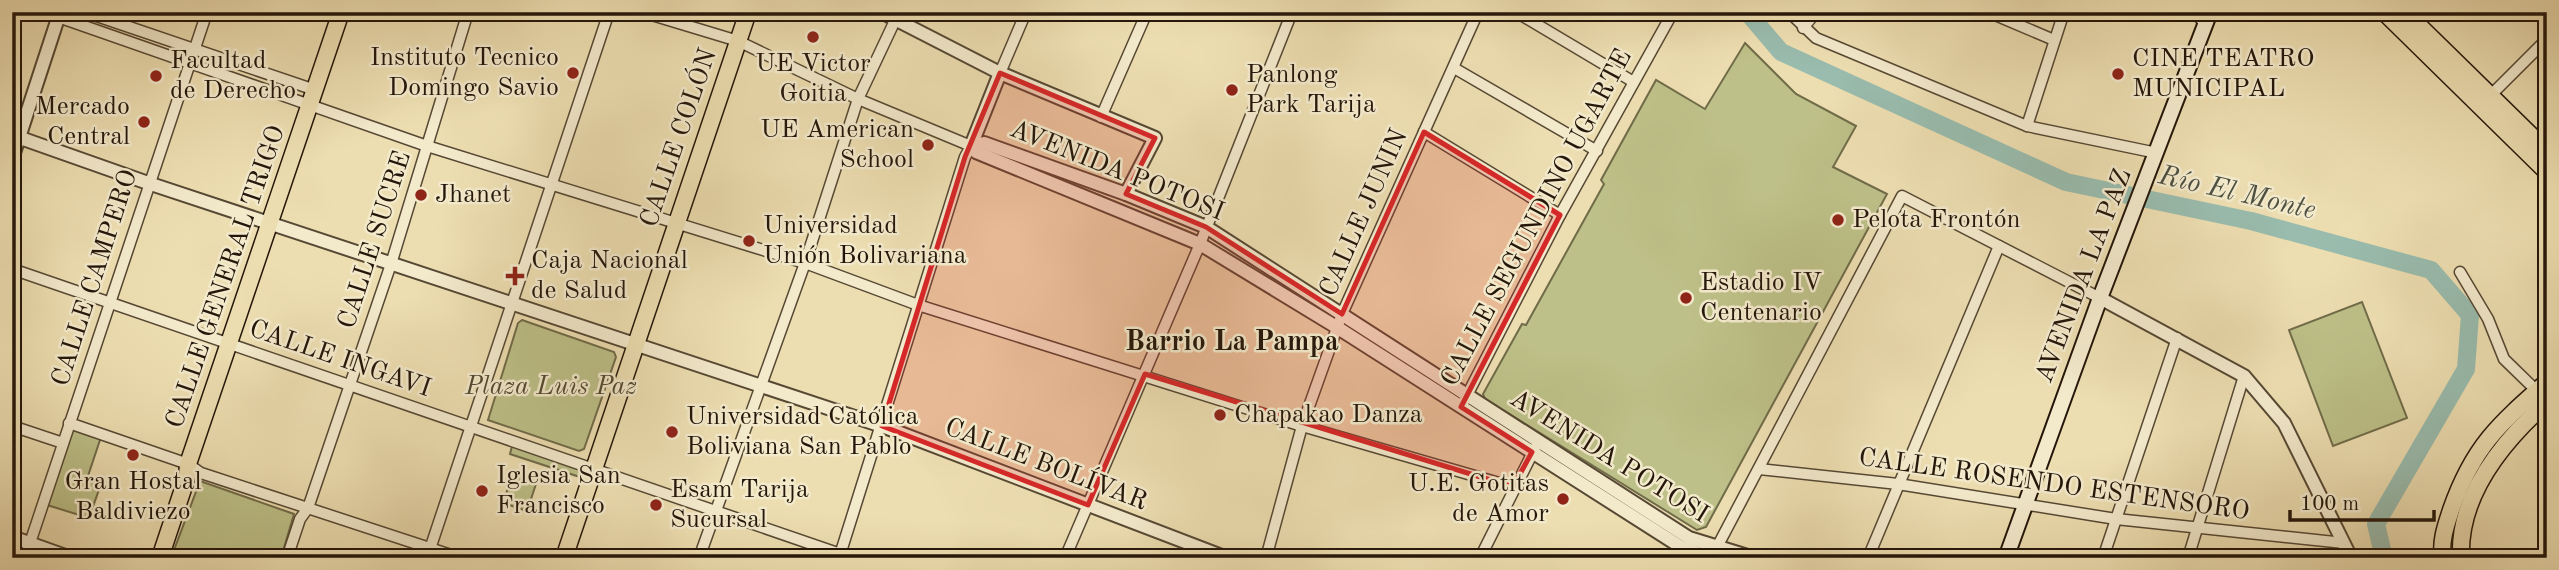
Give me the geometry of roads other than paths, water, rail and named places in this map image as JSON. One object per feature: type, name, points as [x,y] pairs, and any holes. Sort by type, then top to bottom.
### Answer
[{"type":"main road","name":"CALLE GENERAL TRIGO","points":[[160,558],[187,477],[188,464],[272,223],[341,12]]},
{"type":"main road","name":"CALLE COLÓN","points":[[564,558],[592,467],[748,12]]},
{"type":"main road","points":[[2384,12],[2547,172]]},
{"type":"main road","points":[[2413,15],[2547,151]]},
{"type":"main road","name":"AVENIDA LA PAZ","points":[[2006,558],[2100,298],[2208,18]]},
{"type":"main road","points":[[2443,558],[2443,538],[2467,469],[2493,431],[2544,394]]},
{"type":"main road","points":[[2461,558],[2468,512],[2493,459],[2544,394]]},
{"type":"street","points":[[44,12],[60,15],[190,64],[312,98]]},
{"type":"street","points":[[85,12],[195,50],[427,146],[805,263],[918,305],[1145,374],[1302,426],[1513,486]]},
{"type":"street","name":"CALLE CAMPERO","points":[[25,558],[207,12]]},
{"type":"street","name":"CALLE SUCRE","points":[[287,558],[300,519],[308,508],[391,264],[468,12]]},
{"type":"street","points":[[429,553],[610,12]]},
{"type":"street","points":[[642,12],[738,41],[858,99],[971,146]]},
{"type":"street","points":[[881,12],[897,16],[1000,73],[1155,138],[1120,209]]},
{"type":"street","points":[[840,556],[965,157],[1026,12]]},
{"type":"street","points":[[1101,117],[1147,12]]},
{"type":"street","points":[[1065,558],[1200,244],[1292,12]]},
{"type":"street","name":"CALLE JUNIN","points":[[1266,558],[1302,426],[1342,314],[1478,12]]},
{"type":"street","points":[[1516,12],[1632,81]]},
{"type":"street","name":"CALLE SEGUNDINO UGARTE","points":[[1464,401],[1560,215],[1597,151],[1632,81],[1673,12]]},
{"type":"street","points":[[1790,12],[1803,28],[1816,38],[2027,126],[2154,159]]},
{"type":"street","points":[[1803,28],[1816,12]]},
{"type":"street","points":[[1988,12],[2054,40]]},
{"type":"street","points":[[2027,126],[2064,12]]},
{"type":"street","points":[[2192,12],[2208,18]]},
{"type":"street","points":[[12,159],[16,136],[60,15]]},
{"type":"street","points":[[699,558],[805,263],[858,99],[897,16]]},
{"type":"street","points":[[2490,96],[2547,39]]},
{"type":"street","points":[[1454,68],[1597,151]]},
{"type":"street","points":[[1424,132],[1560,215]]},
{"type":"street","name":"CALLE BOLÍVAR","points":[[16,136],[512,305],[882,426],[1227,558]]},
{"type":"street","name":"AVENIDA POTOSI","points":[[1464,401],[1342,314],[1206,227],[1126,194],[984,143],[971,146],[976,152],[1200,244],[1464,401],[1713,554],[1754,558]]},
{"type":"street","points":[[1713,554],[1902,196],[2177,338],[2244,376],[2284,423],[2351,558]]},
{"type":"street","points":[[1868,558],[1999,246]]},
{"type":"street","name":"CALLE INGAVI","points":[[12,269],[852,558]]},
{"type":"street","points":[[2460,272],[2488,319],[2504,359],[2544,394]]},
{"type":"street","points":[[2104,558],[2177,338]]},
{"type":"street","points":[[2188,558],[2244,376]]},
{"type":"street","points":[[69,423],[188,464],[201,473],[308,508],[429,553],[460,558]]},
{"type":"street","points":[[12,426],[63,443]]},
{"type":"street","points":[[1480,558],[1513,486],[1536,447]]},
{"type":"street","name":"CALLE ROSENDO ESTENSORO","points":[[1759,469],[1898,484],[2116,519],[2344,543]]},
{"type":"street","points":[[12,537],[71,558]]},
{"type":"waterway","name":"Río El Monte","points":[[1747,12],[1781,52],[2066,182],[2251,221],[2431,270],[2470,315],[2466,369],[2376,524],[2384,558]]},
{"type":"place","name":"UE Victor Goitia","points":[[813,37]]},
{"type":"place","name":"Instituto Tecnico Domingo Savio","points":[[573,73]]},
{"type":"place","name":"CINE TEATRO MUNICIPAL","points":[[2118,74]]},
{"type":"place","name":"Facultad de Derecho","points":[[156,76]]},
{"type":"place","name":"Panlong Park Tarija","points":[[1232,90]]},
{"type":"place","name":"Mercado Central","points":[[144,122]]},
{"type":"place","name":"UE American School","points":[[928,145]]},
{"type":"place","name":"Jhanet","points":[[421,195]]},
{"type":"place","name":"Pelota Frontón","points":[[1838,220]]},
{"type":"place","name":"Universidad Unión Bolivariana","points":[[749,241]]},
{"type":"place","name":"Caja Nacional de Salud","points":[[515,276]]},
{"type":"place","name":"Estadio IV Centenario","points":[[1686,298]]},
{"type":"place","name":"Chapakao Danza","points":[[1220,415]]},
{"type":"place","name":"Universidad Católica Boliviana San Pablo","points":[[672,432]]},
{"type":"place","name":"Gran Hostal Baldiviezo","points":[[133,455]]},
{"type":"place","name":"Iglesia San Francisco","points":[[482,491]]},
{"type":"place","name":"U.E. Gotitas de Amor","points":[[1563,499]]},
{"type":"place","name":"Esam Tarija Sucursal","points":[[656,505]]},
{"type":"district","name":"Barrio La Pampa","points":[[1232,343]]},
{"type":"park label","name":"Plaza Luis Paz","points":[[551,387]]}]
